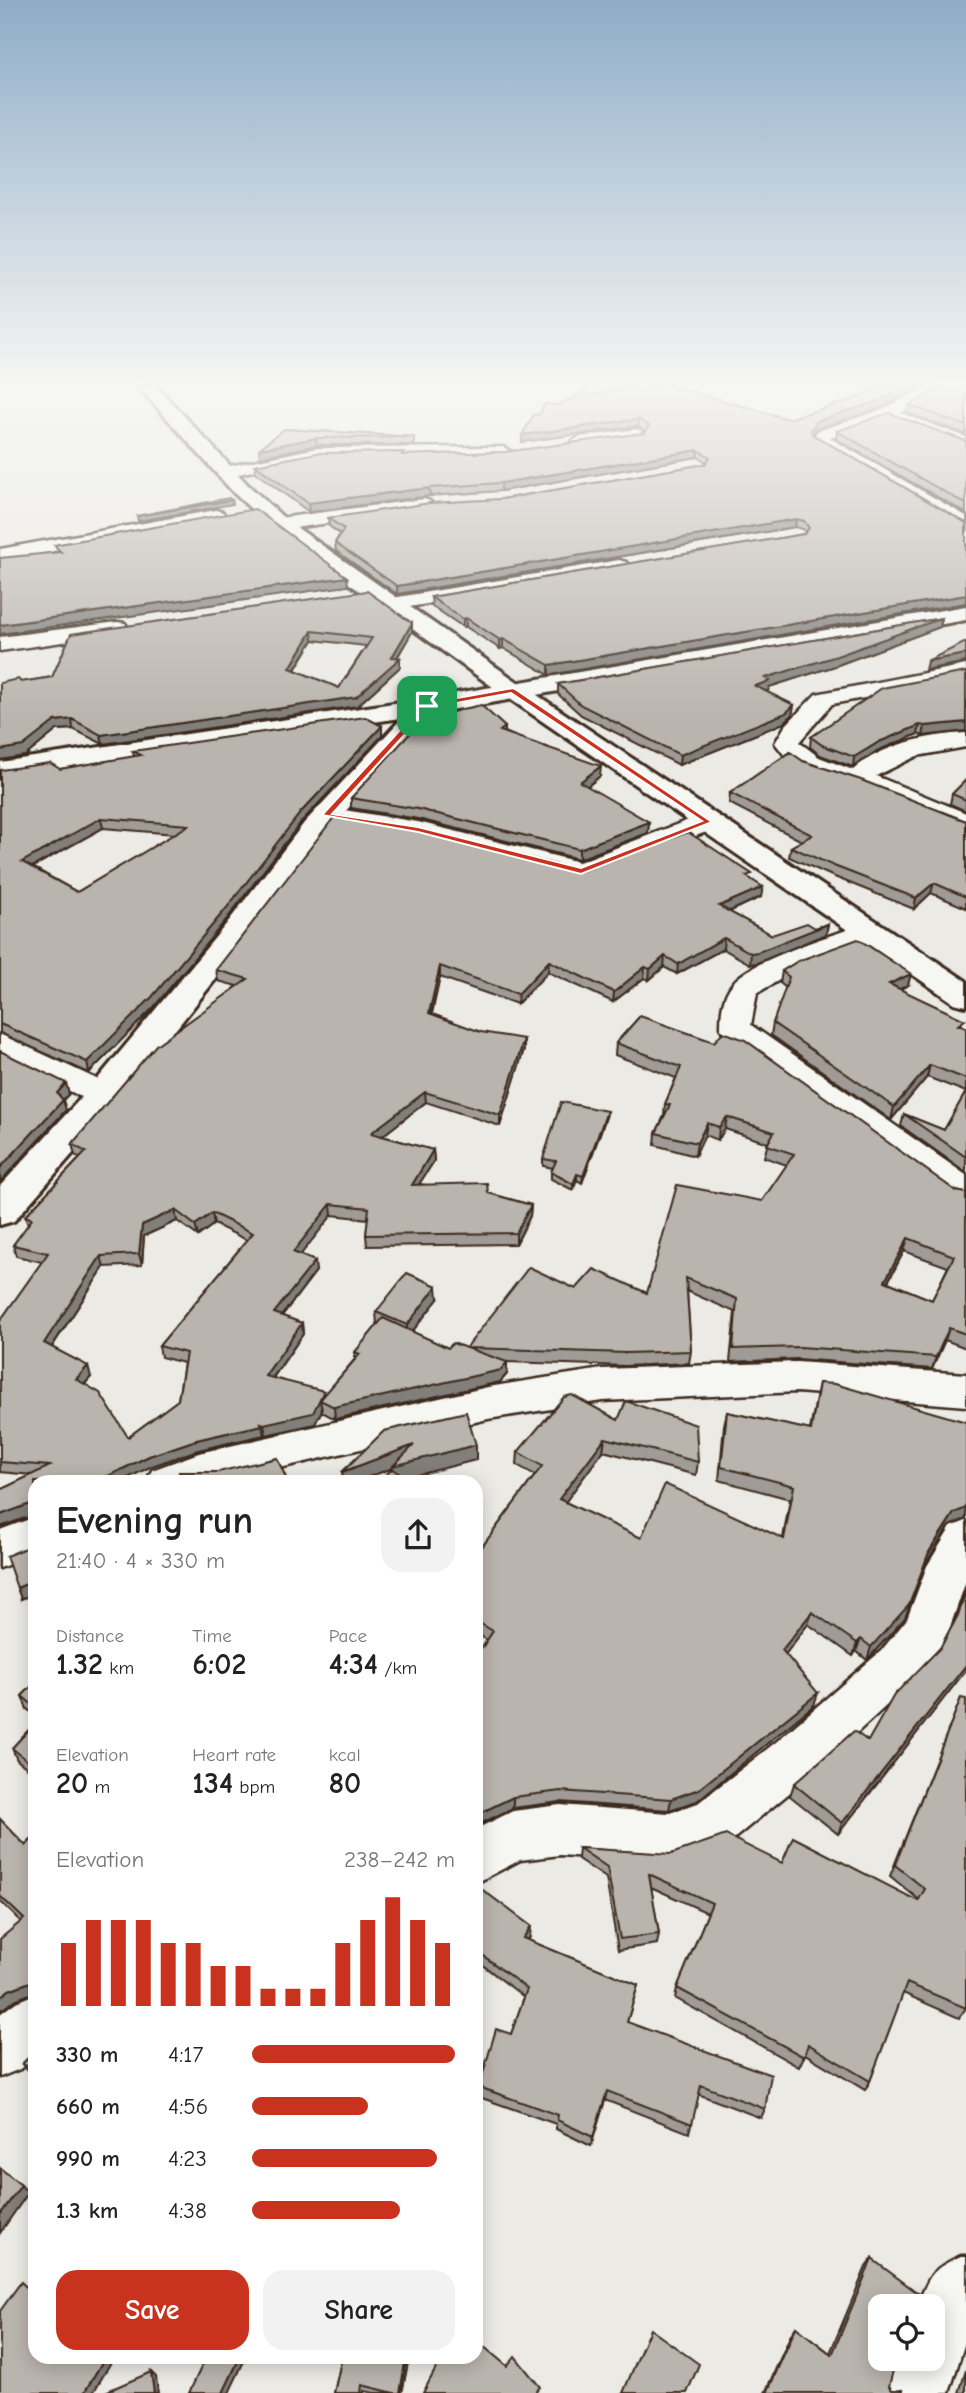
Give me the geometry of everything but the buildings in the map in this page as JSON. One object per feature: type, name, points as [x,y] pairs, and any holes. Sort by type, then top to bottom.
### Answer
[{"type":"main road","points":[[251,497],[270,516],[513,690],[966,996]]},
{"type":"main road","points":[[0,769],[427,706],[966,614]]},
{"type":"main road","points":[[0,1211],[104,1095],[239,929],[326,815],[427,706]]},
{"type":"street","points":[[919,497],[966,524]]},
{"type":"street","points":[[0,555],[270,516],[432,500]]},
{"type":"street","points":[[347,595],[383,597],[634,564]]},
{"type":"street","points":[[0,645],[132,626]]},
{"type":"street","points":[[966,672],[824,699],[817,710],[790,734],[787,743],[810,763],[966,822]]},
{"type":"street","points":[[860,780],[861,775],[906,751],[966,740]]},
{"type":"street","points":[[326,815],[418,830],[581,871],[708,822]]},
{"type":"street","points":[[871,932],[761,975],[744,988],[736,1008],[736,1029],[966,1192]]},
{"type":"street","points":[[0,1044],[104,1095]]},
{"type":"street","points":[[186,1475],[488,1403],[602,1385],[797,1377],[966,1390]]},
{"type":"street","points":[[0,1549],[28,1538]]},
{"type":"street","points":[[483,1854],[513,1836],[559,1830],[669,1838],[713,1824],[793,1759],[897,1666],[918,1643],[927,1627],[943,1580],[966,1540]]},
{"type":"street","points":[[0,2049],[28,2027]]},
{"type":"street","points":[[945,2315],[953,2296],[961,2287],[966,2287]]},
{"type":"street","points":[[917,2393],[923,2371]]},
{"type":"route","points":[[513,690],[708,822],[598,867],[581,871],[557,867],[491,846],[418,830],[326,815],[427,706],[513,690]]}]
